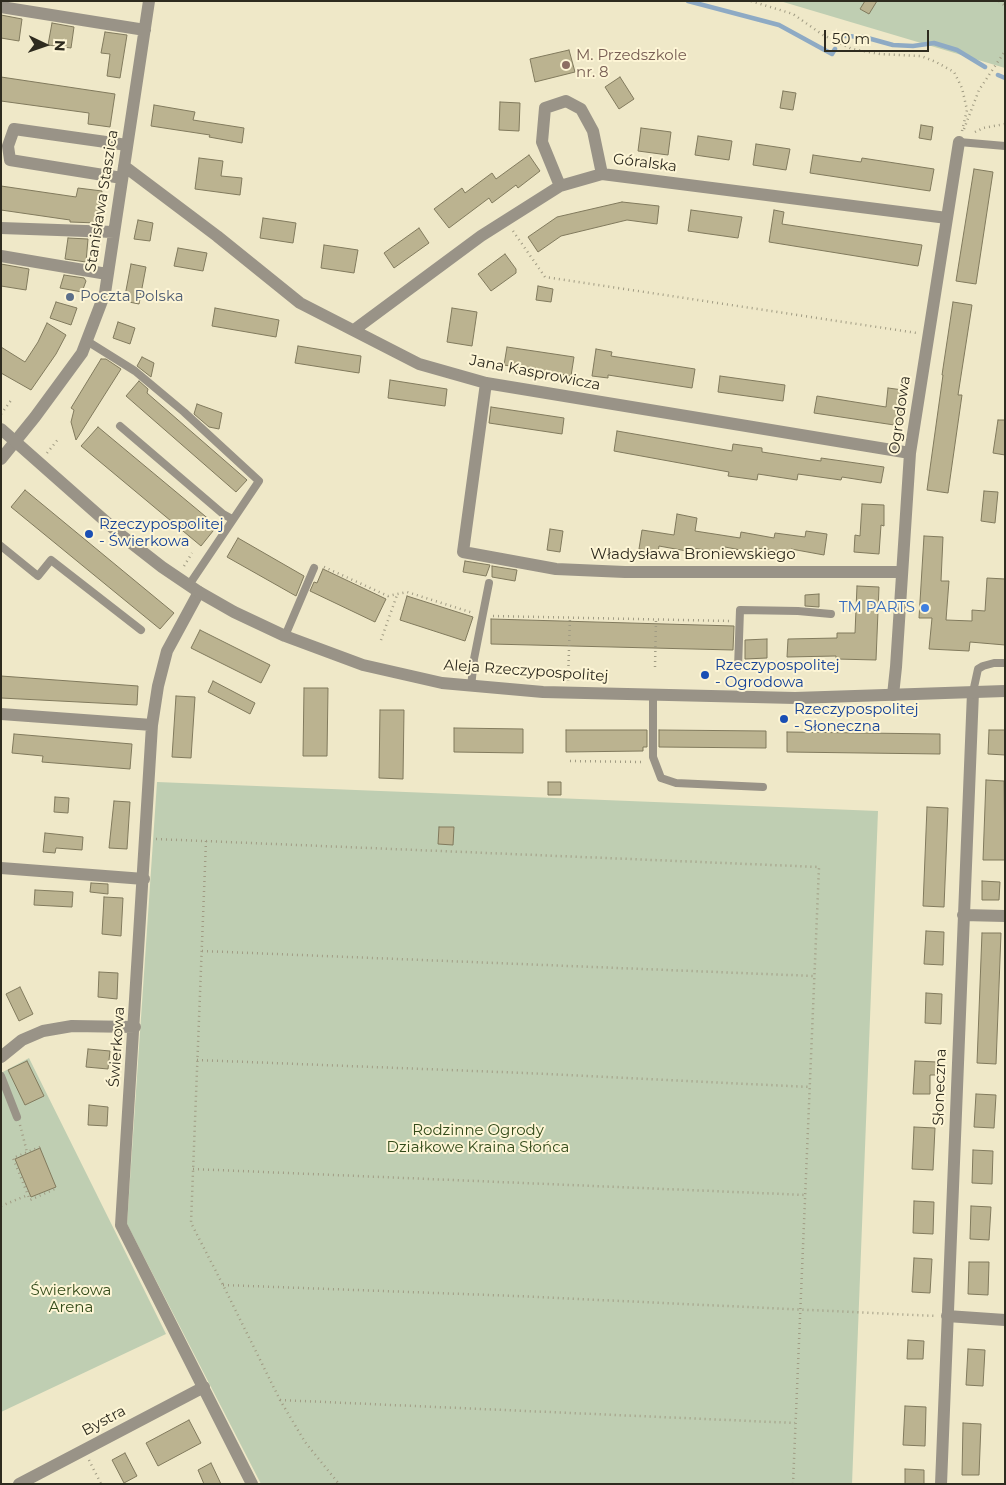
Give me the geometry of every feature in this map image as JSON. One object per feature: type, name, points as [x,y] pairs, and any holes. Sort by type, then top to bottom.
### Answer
[{"type":"street","name":"Stanisława Staszica","points":[[1,459],[35,417],[82,353],[104,293],[149,1]]},
{"type":"street","points":[[1,7],[145,30]]},
{"type":"street","points":[[560,186],[542,142],[544,108],[566,102],[581,109],[593,131],[602,174]]},
{"type":"street","points":[[123,172],[10,160],[4,146],[14,129],[127,145]]},
{"type":"street","name":"Ogrodowa","points":[[893,695],[910,453],[959,142]]},
{"type":"street","name":"Jana Kasprowicza","points":[[123,172],[217,236],[300,303],[419,364],[486,383],[910,453]]},
{"type":"street","name":"Góralska","points":[[354,330],[505,220],[560,186],[602,174],[947,218]]},
{"type":"street","points":[[1,228],[114,232]]},
{"type":"street","points":[[1,256],[107,274]]},
{"type":"street","name":"Władysława Broniewskiego","points":[[486,383],[464,552],[556,569],[625,572],[901,572]]},
{"type":"street","name":"Aleja Rzeczypospolitej","points":[[1,429],[121,535],[194,589],[234,612],[285,636],[363,665],[442,683],[543,692],[795,698],[1005,691]]},
{"type":"street","name":"Świerkowa","points":[[194,589],[167,650],[158,686],[152,724],[135,1027],[121,1225],[252,1484]]},
{"type":"street","name":"Słoneczna","points":[[941,1484],[972,692]]},
{"type":"street","points":[[1,714],[152,724]]},
{"type":"street","points":[[1,868],[144,879]]},
{"type":"street","points":[[963,915],[1005,916]]},
{"type":"street","points":[[1,1057],[22,1040],[43,1031],[72,1026],[135,1027]]},
{"type":"street","points":[[947,1316],[1005,1320]]},
{"type":"street","name":"Bystra","points":[[19,1484],[204,1387]]},
{"type":"lane","points":[[959,142],[1005,146]]},
{"type":"lane","points":[[87,341],[135,371],[184,412],[259,481],[232,519],[194,589]]},
{"type":"lane","points":[[120,426],[223,514],[232,519]]},
{"type":"lane","points":[[1,546],[38,576],[51,560],[141,630]]},
{"type":"lane","points":[[285,636],[314,568]]},
{"type":"lane","points":[[471,686],[489,583]]},
{"type":"lane","points":[[738,668],[740,610],[798,611],[831,614]]},
{"type":"lane","points":[[972,692],[978,669],[994,663],[1005,663]]},
{"type":"lane","points":[[653,694],[653,756],[660,778],[676,783],[763,787]]},
{"type":"lane","points":[[1,1076],[18,1116]]},
{"type":"path","points":[[751,1],[793,14],[823,35],[852,49],[880,54],[921,56],[954,72],[962,88],[967,110],[959,142]]},
{"type":"path","points":[[998,1],[1005,6]]},
{"type":"path","points":[[959,142],[979,90],[1005,51]]},
{"type":"path","points":[[959,142],[983,128],[1005,124]]},
{"type":"path","points":[[505,220],[545,277],[929,335]]},
{"type":"path","points":[[1,414],[12,399]]},
{"type":"path","points":[[314,568],[326,567],[388,596],[407,592],[482,616],[739,621]]},
{"type":"path","points":[[381,640],[397,594]]},
{"type":"path","points":[[568,665],[570,617]]},
{"type":"path","points":[[655,667],[656,620]]},
{"type":"path","points":[[570,761],[655,762]]},
{"type":"path","points":[[146,838],[819,867],[793,1484]]},
{"type":"path","points":[[206,841],[190,1223],[223,1284],[280,1400],[305,1442],[339,1484]]},
{"type":"path","points":[[202,951],[814,976]]},
{"type":"path","points":[[197,1060],[810,1087]]},
{"type":"path","points":[[18,1116],[27,1152]]},
{"type":"path","points":[[40,1147],[13,1158],[30,1200],[57,1188]]},
{"type":"path","points":[[192,1169],[806,1195]]},
{"type":"path","points":[[1,1206],[28,1195]]},
{"type":"path","points":[[223,1284],[947,1316]]},
{"type":"path","points":[[280,1400],[796,1423]]},
{"type":"path","points":[[84,1450],[101,1484]]},
{"type":"green space","points":[[780,1],[1005,1],[1005,68]]},
{"type":"green space","name":"Rodzinne Ogrody Działkowe Kraina Słońca","points":[[157,782],[878,811],[852,1484],[261,1484],[127,1224]]},
{"type":"green space","name":"Świerkowa Arena","points":[[29,1058],[166,1334],[1,1412],[1,1073]]},
{"type":"building","points":[[865,1],[877,1],[869,14],[860,9]]},
{"type":"building","points":[[1,15],[22,19],[19,41],[1,38]]},
{"type":"building","points":[[52,23],[74,27],[71,48],[48,45]]},
{"type":"building","points":[[105,32],[127,35],[120,78],[107,76],[110,54],[101,53]]},
{"type":"building","points":[[569,50],[575,72],[535,82],[530,59]]},
{"type":"building","points":[[1,77],[115,94],[110,127],[88,124],[89,113],[1,101]]},
{"type":"building","points":[[620,77],[634,99],[619,109],[605,87]]},
{"type":"building","points":[[783,91],[796,93],[793,110],[780,108]]},
{"type":"building","points":[[500,102],[520,103],[519,131],[499,130]]},
{"type":"building","points":[[154,105],[195,112],[193,120],[244,128],[242,143],[209,137],[210,135],[151,126]]},
{"type":"building","points":[[921,125],[933,127],[931,140],[919,138]]},
{"type":"building","points":[[641,128],[671,132],[668,155],[638,151]]},
{"type":"building","points":[[698,136],[732,141],[729,160],[695,155]]},
{"type":"building","points":[[756,144],[790,149],[786,170],[753,165]]},
{"type":"building","points":[[529,155],[540,171],[518,188],[516,185],[492,203],[489,198],[449,228],[434,209],[462,188],[465,193],[492,173],[496,179]]},
{"type":"building","points":[[813,155],[861,162],[862,158],[934,169],[930,191],[810,173]]},
{"type":"building","points":[[199,158],[223,161],[221,176],[242,178],[240,195],[195,189]]},
{"type":"building","points":[[974,169],[993,172],[976,284],[956,281]]},
{"type":"building","points":[[1,186],[76,197],[78,188],[102,191],[97,223],[70,222],[70,220],[1,210]]},
{"type":"building","points":[[622,202],[659,206],[657,224],[627,220],[561,236],[538,252],[528,237],[557,217]]},
{"type":"building","points":[[691,210],[742,217],[738,238],[688,231]]},
{"type":"building","points":[[774,210],[784,212],[782,224],[922,245],[918,266],[769,242]]},
{"type":"building","points":[[263,218],[296,223],[293,243],[260,238]]},
{"type":"building","points":[[138,220],[153,223],[150,241],[134,239]]},
{"type":"building","points":[[419,228],[429,243],[394,268],[384,253]]},
{"type":"building","points":[[68,238],[88,239],[86,262],[65,259]]},
{"type":"building","points":[[324,245],[358,250],[354,273],[321,268]]},
{"type":"building","points":[[178,248],[207,253],[203,271],[174,266]]},
{"type":"building","points":[[505,254],[516,269],[516,273],[491,291],[478,274]]},
{"type":"building","points":[[1,264],[29,269],[26,290],[1,286]]},
{"type":"building","points":[[131,264],[146,267],[139,304],[124,301]]},
{"type":"building","points":[[64,275],[84,278],[86,281],[82,292],[60,288]]},
{"type":"building","points":[[538,286],[553,289],[551,302],[536,300]]},
{"type":"building","points":[[56,302],[77,308],[71,325],[50,318]]},
{"type":"building","points":[[953,302],[972,305],[958,395],[962,395],[948,493],[927,490]]},
{"type":"building","points":[[215,308],[279,320],[276,337],[212,326]]},
{"type":"building","points":[[452,308],[477,312],[472,346],[447,342]]},
{"type":"building","points":[[118,322],[135,328],[130,344],[113,338]]},
{"type":"building","points":[[47,323],[66,335],[56,354],[31,390],[1,373],[1,347],[25,362]]},
{"type":"building","points":[[298,346],[361,356],[359,373],[295,363]]},
{"type":"building","points":[[507,347],[574,357],[571,376],[504,365]]},
{"type":"building","points":[[596,349],[612,352],[611,356],[695,369],[692,388],[608,375],[608,378],[592,376]]},
{"type":"building","points":[[142,357],[154,363],[151,377],[137,366]]},
{"type":"building","points":[[101,359],[106,359],[121,369],[76,440],[71,422],[74,410],[71,408]]},
{"type":"building","points":[[720,376],[785,385],[783,401],[718,392]]},
{"type":"building","points":[[390,380],[447,389],[445,406],[388,398]]},
{"type":"building","points":[[139,381],[148,389],[147,393],[247,480],[236,492],[126,396]]},
{"type":"building","points":[[888,388],[903,390],[901,408],[904,409],[901,426],[814,413],[817,396],[886,407]]},
{"type":"building","points":[[197,404],[222,413],[219,429],[209,427],[194,414]]},
{"type":"building","points":[[491,407],[564,418],[562,434],[489,423]]},
{"type":"building","points":[[998,420],[1005,420],[1005,455],[993,453]]},
{"type":"building","points":[[98,427],[217,526],[201,546],[81,446]]},
{"type":"building","points":[[617,431],[732,451],[733,444],[762,448],[762,452],[821,461],[821,458],[884,467],[881,483],[842,477],[841,480],[798,474],[797,480],[758,474],[757,480],[728,476],[729,472],[614,451]]},
{"type":"building","points":[[25,490],[174,613],[160,629],[11,507]]},
{"type":"building","points":[[984,491],[998,492],[995,523],[981,521]]},
{"type":"building","points":[[862,504],[884,505],[884,526],[881,525],[879,554],[854,552],[855,535],[860,536]]},
{"type":"building","points":[[677,514],[697,518],[695,531],[740,538],[741,532],[774,538],[775,533],[805,537],[806,531],[827,534],[824,555],[791,549],[790,553],[757,548],[756,553],[725,547],[724,553],[692,548],[692,552],[659,546],[658,552],[639,549],[642,530],[674,535]]},
{"type":"building","points":[[550,529],[563,531],[560,552],[547,550]]},
{"type":"building","points":[[924,536],[943,537],[941,581],[949,581],[946,620],[972,621],[972,610],[985,611],[987,578],[1005,579],[1005,645],[970,642],[969,651],[929,649],[932,618],[919,618]]},
{"type":"building","points":[[238,538],[304,576],[296,596],[227,557]]},
{"type":"building","points":[[465,561],[490,565],[486,576],[463,572]]},
{"type":"building","points":[[492,566],[517,570],[515,581],[492,577]]},
{"type":"building","points":[[323,569],[386,599],[375,622],[310,591],[314,582],[317,583]]},
{"type":"building","points":[[857,586],[879,587],[876,660],[836,659],[836,656],[787,657],[788,639],[837,638],[837,633],[855,633]]},
{"type":"building","points":[[819,594],[819,607],[805,606],[805,595]]},
{"type":"building","points":[[407,596],[473,617],[465,641],[400,620]]},
{"type":"building","points":[[491,619],[734,626],[733,650],[491,644]]},
{"type":"building","points":[[200,630],[270,665],[261,683],[191,648]]},
{"type":"building","points":[[767,639],[767,658],[745,659],[745,640]]},
{"type":"building","points":[[1,676],[138,686],[137,705],[1,698]]},
{"type":"building","points":[[213,681],[255,703],[250,714],[208,692]]},
{"type":"building","points":[[304,688],[328,688],[327,756],[303,756]]},
{"type":"building","points":[[176,696],[195,697],[191,758],[172,757]]},
{"type":"building","points":[[380,710],[404,710],[403,779],[379,778]]},
{"type":"building","points":[[454,728],[523,729],[523,753],[454,752]]},
{"type":"building","points":[[566,730],[647,730],[647,747],[643,747],[643,751],[566,752]]},
{"type":"building","points":[[659,730],[766,731],[766,748],[659,747]]},
{"type":"building","points":[[989,730],[1005,730],[1005,755],[988,754]]},
{"type":"building","points":[[787,732],[940,734],[940,754],[787,752]]},
{"type":"building","points":[[14,734],[132,744],[130,769],[42,762],[43,756],[12,753]]},
{"type":"building","points":[[986,780],[1004,781],[1005,860],[983,860]]},
{"type":"building","points":[[548,782],[561,782],[561,795],[548,795]]},
{"type":"building","points":[[55,797],[69,798],[68,813],[54,812]]},
{"type":"building","points":[[114,801],[130,802],[127,849],[109,848]]},
{"type":"building","points":[[927,807],[948,808],[944,907],[923,906]]},
{"type":"building","points":[[439,827],[454,827],[453,845],[438,844]]},
{"type":"building","points":[[45,833],[83,837],[82,850],[56,848],[55,853],[43,852]]},
{"type":"building","points":[[982,881],[1000,882],[999,900],[982,900]]},
{"type":"building","points":[[91,883],[108,884],[108,894],[90,892]]},
{"type":"building","points":[[35,890],[73,892],[72,907],[34,905]]},
{"type":"building","points":[[104,897],[123,898],[121,936],[102,934]]},
{"type":"building","points":[[926,931],[944,932],[943,965],[924,964]]},
{"type":"building","points":[[982,933],[1001,933],[996,1064],[977,1063]]},
{"type":"building","points":[[99,972],[118,973],[117,999],[98,997]]},
{"type":"building","points":[[20,987],[33,1014],[19,1021],[6,994]]},
{"type":"building","points":[[926,993],[942,994],[941,1024],[925,1023]]},
{"type":"building","points":[[88,1049],[110,1051],[108,1069],[86,1067]]},
{"type":"building","points":[[27,1061],[44,1096],[25,1105],[8,1070]]},
{"type":"building","points":[[915,1061],[937,1062],[936,1075],[930,1075],[930,1094],[913,1094]]},
{"type":"building","points":[[976,1094],[996,1095],[994,1128],[974,1127]]},
{"type":"building","points":[[89,1105],[108,1107],[107,1126],[88,1125]]},
{"type":"building","points":[[914,1127],[935,1128],[933,1170],[912,1169]]},
{"type":"building","points":[[40,1148],[56,1187],[31,1197],[15,1159]]},
{"type":"building","points":[[973,1150],[993,1151],[992,1184],[972,1183]]},
{"type":"building","points":[[914,1201],[934,1202],[933,1234],[913,1233]]},
{"type":"building","points":[[971,1206],[991,1207],[989,1240],[970,1239]]},
{"type":"building","points":[[914,1258],[932,1259],[930,1293],[912,1292]]},
{"type":"building","points":[[969,1262],[989,1262],[988,1295],[968,1294]]},
{"type":"building","points":[[908,1340],[924,1341],[923,1359],[907,1359]]},
{"type":"building","points":[[968,1349],[985,1350],[983,1386],[966,1385]]},
{"type":"building","points":[[905,1406],[926,1407],[925,1446],[903,1445]]},
{"type":"building","points":[[189,1420],[201,1443],[158,1466],[146,1443]]},
{"type":"building","points":[[963,1423],[981,1424],[979,1475],[962,1475]]},
{"type":"building","points":[[125,1453],[137,1476],[124,1483],[112,1460]]},
{"type":"building","points":[[211,1463],[221,1484],[204,1484],[198,1470]]},
{"type":"building","points":[[905,1469],[924,1470],[924,1484],[905,1484]]},
{"type":"waterway","points":[[688,1],[779,25],[832,54],[835,49]]},
{"type":"waterway","points":[[845,36],[864,37],[893,45],[913,46],[934,43],[957,50],[985,67]]},
{"type":"waterway","points":[[998,75],[1005,78]]},
{"type":"place","name":"M. Przedszkole nr. 8","points":[[566,65]]},
{"type":"place","name":"Poczta Polska","points":[[70,297]]},
{"type":"place","name":"Rzeczypospolitej - Świerkowa","points":[[89,534]]},
{"type":"place","name":"TM PARTS","points":[[925,608]]},
{"type":"place","name":"Rzeczypospolitej - Ogrodowa","points":[[705,675]]},
{"type":"place","name":"Rzeczypospolitej - Słoneczna","points":[[784,719]]}]
